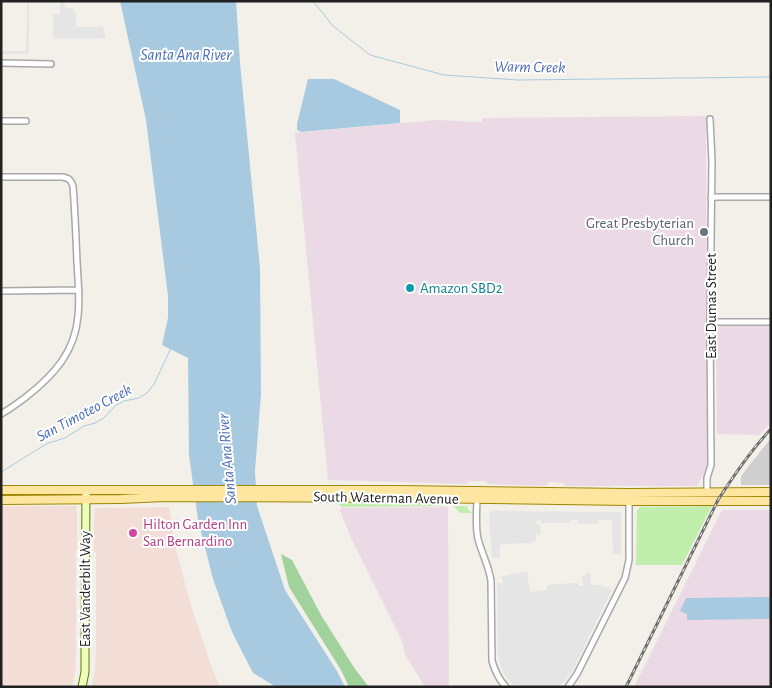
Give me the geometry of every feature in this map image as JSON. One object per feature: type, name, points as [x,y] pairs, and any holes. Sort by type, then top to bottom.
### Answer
[{"type":"main road","name":"South Waterman Avenue","points":[[1,490],[86,490],[188,494],[314,494],[398,490],[477,495],[771,501]]},
{"type":"main road","name":"South Waterman Avenue","points":[[629,497],[707,492],[771,492]]},
{"type":"main road","name":"South Waterman Avenue","points":[[1,500],[86,499],[188,494]]},
{"type":"street","points":[[1,63],[51,64]]},
{"type":"street","name":"East Dumas Street","points":[[707,492],[711,465],[710,118]]},
{"type":"street","points":[[1,121],[26,121]]},
{"type":"street","points":[[1,177],[66,177],[71,180],[73,186],[78,290],[78,316],[72,341],[56,370],[48,379],[1,414]]},
{"type":"street","points":[[711,198],[771,197]]},
{"type":"street","points":[[1,291],[78,290]]},
{"type":"street","points":[[710,322],[771,322]]},
{"type":"street","name":"East Vanderbilt Way","points":[[82,687],[85,672],[86,490]]},
{"type":"street","points":[[477,495],[478,540],[490,572],[491,581],[492,661],[494,670],[506,687]]},
{"type":"street","points":[[568,687],[577,674],[625,578],[630,560],[629,497]]},
{"type":"shaded area","points":[[27,1],[29,1],[29,54],[1,54],[1,51],[26,51]]},
{"type":"shaded area","points":[[60,1],[64,1],[65,8],[73,8],[76,13],[76,27],[103,27],[105,38],[53,39],[53,14],[60,14]]},
{"type":"shaded area","points":[[706,116],[707,468],[697,486],[565,486],[563,483],[549,482],[546,486],[488,484],[485,481],[470,481],[467,484],[328,480],[295,133],[436,120],[481,122],[483,118]]},
{"type":"shaded area","points":[[771,325],[771,423],[759,435],[717,434],[716,331],[720,326]]},
{"type":"shaded area","points":[[771,438],[771,485],[741,485],[741,476]]},
{"type":"shaded area","points":[[1,506],[76,506],[76,651],[72,687],[1,687]]},
{"type":"shaded area","points":[[169,507],[177,554],[191,606],[220,687],[92,687],[96,653],[95,508]]},
{"type":"shaded area","points":[[448,507],[449,687],[425,687],[405,654],[402,641],[352,540],[340,511],[341,508]]},
{"type":"shaded area","points":[[722,510],[771,510],[771,687],[634,687]]},
{"type":"shaded area","points":[[491,511],[621,512],[621,554],[613,554],[612,521],[610,520],[598,520],[598,524],[578,524],[578,520],[571,520],[571,523],[541,523],[541,520],[539,520],[536,521],[536,524],[540,525],[541,535],[537,535],[535,541],[530,543],[503,544],[500,546],[500,558],[492,558],[489,514]]},
{"type":"shaded area","points":[[527,572],[530,592],[547,590],[547,585],[578,583],[579,586],[584,586],[582,576],[585,576],[586,572],[591,574],[591,585],[599,585],[612,590],[573,670],[565,681],[557,687],[516,687],[508,680],[501,668],[498,653],[497,583],[503,583],[501,577]]},
{"type":"green space","points":[[336,502],[424,503],[447,506],[342,507]]},
{"type":"green space","points":[[454,506],[468,506],[467,508],[472,513],[460,513]]},
{"type":"green space","points":[[712,506],[682,565],[636,565],[637,511],[640,507]]},
{"type":"green space","points":[[281,554],[292,560],[321,615],[355,669],[369,687],[349,687],[341,670],[289,587]]},
{"type":"water","name":"Santa Ana River","points":[[120,1],[236,1],[240,63],[260,268],[261,394],[255,471],[257,506],[285,590],[337,671],[345,687],[276,687],[253,673],[232,632],[213,579],[198,520],[189,455],[188,358],[162,345],[168,318],[168,296],[146,120]]},
{"type":"water","points":[[308,79],[334,79],[400,110],[400,123],[301,132],[297,130],[297,124]]},
{"type":"water","points":[[771,597],[771,619],[687,620],[687,614],[680,611],[686,598]]},
{"type":"waterway","name":"Warm Creek","points":[[313,1],[333,26],[370,55],[444,75],[518,80],[771,77]]},
{"type":"waterway","name":"San Timoteo Creek","points":[[1,472],[48,443],[65,438],[84,426],[104,418],[115,406],[124,401],[139,398],[148,392],[154,384],[171,348]]},
{"type":"railway","points":[[626,687],[718,500],[743,463],[771,429]]},
{"type":"place","name":"Great Presbyterian Church","points":[[704,232]]},
{"type":"place","name":"Amazon SBD2","points":[[410,288]]},
{"type":"place","name":"Hilton Garden Inn San Bernardino","points":[[133,533]]}]
